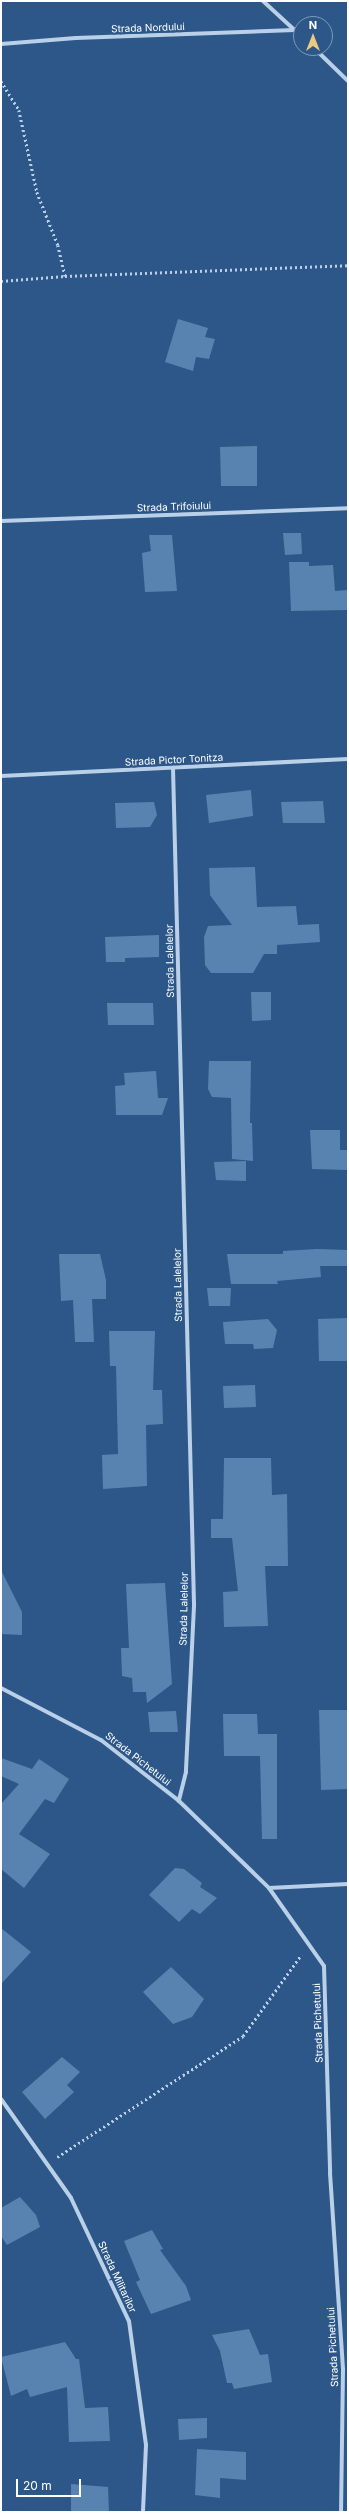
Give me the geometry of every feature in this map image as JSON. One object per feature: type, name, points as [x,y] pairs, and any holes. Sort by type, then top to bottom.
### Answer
[{"type":"street","points":[[263,1],[293,28]]},
{"type":"street","name":"Strada Nordului","points":[[1,44],[76,38],[293,30]]},
{"type":"street","points":[[322,56],[348,81]]},
{"type":"street","name":"Strada Trifoiului","points":[[1,521],[348,508]]},
{"type":"street","name":"Strada Pictor Tonitza","points":[[1,776],[348,760]]},
{"type":"street","name":"Strada Lalelelor","points":[[173,768],[194,1606],[186,1772],[179,1801]]},
{"type":"street","name":"Strada Pichetului","points":[[1,1688],[101,1740],[179,1801],[269,1888],[324,1966],[330,2173],[343,2370],[341,2512]]},
{"type":"street","points":[[269,1888],[348,1884]]},
{"type":"street","name":"Strada Militarilor","points":[[1,2098],[71,2198],[129,2321],[146,2444],[143,2512]]},
{"type":"path","points":[[1,81],[18,110],[37,192],[58,245],[65,276]]},
{"type":"path","points":[[1,281],[65,276],[348,265]]},
{"type":"path","points":[[47,2164],[243,2036],[309,1945]]},
{"type":"building","points":[[178,319],[208,328],[205,337],[215,339],[209,359],[196,357],[193,371],[165,362]]},
{"type":"building","points":[[257,446],[257,486],[221,486],[220,447]]},
{"type":"building","points":[[283,533],[301,533],[302,554],[285,555]]},
{"type":"building","points":[[149,535],[172,535],[177,591],[145,592],[142,553],[151,551]]},
{"type":"building","points":[[289,562],[309,562],[309,566],[333,565],[335,591],[348,590],[348,610],[291,611]]},
{"type":"building","points":[[251,790],[253,816],[209,823],[206,795]]},
{"type":"building","points":[[323,801],[325,823],[283,823],[281,802]]},
{"type":"building","points":[[154,802],[157,815],[150,827],[116,828],[115,803]]},
{"type":"building","points":[[255,867],[257,907],[296,906],[298,925],[319,924],[320,942],[277,945],[277,954],[264,954],[253,973],[211,973],[205,965],[204,937],[208,926],[232,925],[210,895],[209,868]]},
{"type":"building","points":[[159,935],[159,957],[125,958],[125,962],[106,962],[105,937]]},
{"type":"building","points":[[251,992],[271,992],[271,1020],[252,1021]]},
{"type":"building","points":[[107,1003],[153,1003],[154,1025],[108,1025]]},
{"type":"building","points":[[209,1061],[251,1061],[250,1123],[252,1123],[253,1161],[232,1159],[231,1098],[212,1097],[208,1089]]},
{"type":"building","points":[[156,1071],[158,1098],[168,1098],[162,1115],[116,1115],[115,1086],[125,1085],[124,1073]]},
{"type":"building","points":[[310,1130],[340,1130],[340,1150],[348,1150],[348,1170],[312,1169]]},
{"type":"building","points":[[246,1161],[246,1181],[216,1180],[214,1162]]},
{"type":"building","points":[[317,1249],[348,1250],[348,1266],[320,1266],[321,1277],[277,1281],[278,1284],[231,1284],[227,1254],[283,1254],[283,1251]]},
{"type":"building","points":[[59,1254],[100,1254],[106,1280],[106,1299],[92,1299],[94,1342],[75,1342],[73,1300],[61,1301]]},
{"type":"building","points":[[207,1288],[231,1288],[230,1306],[209,1306]]},
{"type":"building","points":[[348,1318],[348,1361],[319,1361],[318,1319]]},
{"type":"building","points":[[268,1319],[277,1330],[273,1348],[254,1349],[253,1344],[225,1344],[223,1322]]},
{"type":"building","points":[[109,1331],[155,1331],[153,1390],[162,1390],[163,1424],[146,1425],[147,1486],[103,1489],[102,1455],[118,1454],[116,1366],[110,1366]]},
{"type":"building","points":[[255,1385],[256,1407],[224,1408],[223,1386]]},
{"type":"building","points":[[224,1458],[271,1458],[272,1495],[287,1494],[288,1566],[265,1566],[268,1626],[224,1627],[223,1592],[238,1591],[232,1538],[211,1538],[211,1519],[223,1519]]},
{"type":"building","points":[[1,1570],[22,1612],[22,1635],[1,1634]]},
{"type":"building","points":[[165,1583],[172,1684],[147,1703],[146,1692],[133,1692],[132,1678],[122,1676],[121,1648],[129,1648],[126,1584]]},
{"type":"building","points":[[319,1710],[348,1710],[348,1789],[321,1790]]},
{"type":"building","points":[[176,1711],[178,1732],[150,1732],[148,1712]]},
{"type":"building","points":[[223,1714],[257,1714],[258,1734],[277,1734],[277,1839],[262,1839],[260,1756],[224,1756]]},
{"type":"building","points":[[1,1758],[32,1769],[39,1759],[69,1779],[54,1803],[45,1799],[19,1834],[50,1854],[24,1888],[1,1869],[1,1804],[19,1784],[1,1776]]},
{"type":"building","points":[[175,1868],[184,1869],[202,1883],[200,1887],[217,1898],[200,1914],[192,1909],[179,1922],[149,1895]]},
{"type":"building","points":[[1,1928],[31,1952],[1,1984]]},
{"type":"building","points":[[171,1967],[204,1999],[192,2017],[173,2024],[143,1992]]},
{"type":"building","points":[[62,2057],[80,2072],[67,2085],[74,2092],[45,2119],[22,2092]]},
{"type":"building","points":[[20,2197],[36,2215],[40,2227],[7,2245],[1,2236],[1,2208]]},
{"type":"building","points":[[152,2230],[163,2249],[160,2250],[186,2286],[191,2300],[151,2314],[136,2282],[140,2280],[124,2241]]},
{"type":"building","points":[[249,2329],[260,2355],[268,2354],[272,2382],[234,2389],[232,2383],[227,2383],[220,2351],[212,2335]]},
{"type":"building","points":[[65,2342],[76,2359],[79,2359],[85,2408],[108,2407],[110,2441],[69,2442],[67,2387],[30,2397],[27,2389],[11,2396],[1,2357]]},
{"type":"building","points":[[207,2418],[207,2438],[179,2440],[178,2419]]},
{"type":"building","points":[[197,2449],[246,2452],[246,2480],[220,2478],[220,2498],[195,2495]]},
{"type":"building","points":[[71,2484],[108,2487],[109,2512],[71,2512]]}]
